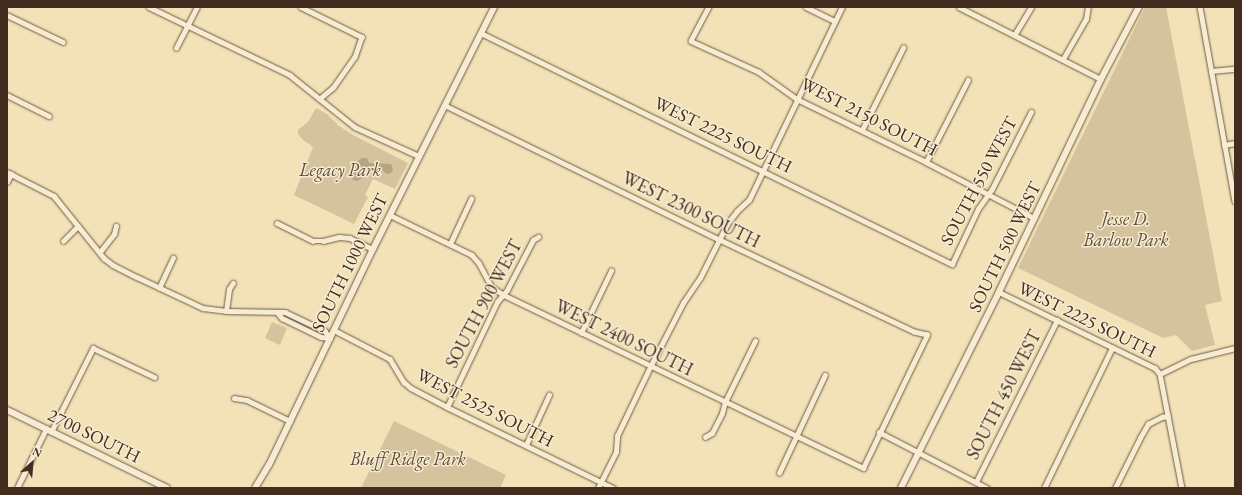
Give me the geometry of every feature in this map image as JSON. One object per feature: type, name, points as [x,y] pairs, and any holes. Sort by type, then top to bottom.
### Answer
[{"type":"main road","name":"SOUTH 1000 WEST","points":[[255,488],[269,465],[373,248],[494,7]]},
{"type":"main road","name":"2700 SOUTH","points":[[7,410],[167,488]]},
{"type":"street","points":[[149,7],[290,75],[355,127],[420,156]]},
{"type":"street","points":[[176,48],[197,7]]},
{"type":"street","points":[[301,7],[362,37],[355,56],[333,88],[320,99]]},
{"type":"street","name":"WEST 2150 SOUTH","points":[[709,7],[691,41],[759,72],[797,99],[926,162],[1034,218]]},
{"type":"street","points":[[806,7],[835,22]]},
{"type":"street","points":[[598,488],[616,452],[617,436],[650,367],[683,303],[700,278],[731,218],[750,200],[842,7]]},
{"type":"street","points":[[959,7],[1015,34],[1101,79]]},
{"type":"street","points":[[1015,34],[1031,7]]},
{"type":"street","points":[[1063,59],[1086,19],[1088,7]]},
{"type":"street","name":"SOUTH 500 WEST","points":[[902,488],[999,292],[1101,79],[1138,7]]},
{"type":"street","points":[[1200,7],[1235,201]]},
{"type":"street","points":[[7,15],[63,42]]},
{"type":"street","name":"WEST 2225 SOUTH","points":[[480,33],[764,170],[952,264]]},
{"type":"street","points":[[862,130],[903,48]]},
{"type":"street","points":[[1211,71],[1235,69]]},
{"type":"street","points":[[926,162],[968,80]]},
{"type":"street","points":[[7,95],[49,116]]},
{"type":"street","name":"WEST 2300 SOUTH","points":[[445,106],[719,240],[914,332],[927,335],[879,432]]},
{"type":"street","name":"SOUTH 550 WEST","points":[[952,264],[978,209],[989,194],[1031,112]]},
{"type":"street","points":[[1224,145],[1235,143]]},
{"type":"street","points":[[7,182],[9,173],[54,196],[112,265],[159,288],[203,308],[226,311],[285,312],[324,330],[330,338]]},
{"type":"street","points":[[450,244],[472,199]]},
{"type":"street","name":"WEST 2400 SOUTH","points":[[390,215],[472,255],[479,263],[492,287],[504,295],[650,367],[863,468],[879,432]]},
{"type":"street","points":[[277,223],[313,241],[323,241],[339,237],[350,238],[373,248]]},
{"type":"street","points":[[63,241],[78,226]]},
{"type":"street","points":[[100,252],[114,234],[116,226]]},
{"type":"street","name":"SOUTH 900 WEST","points":[[446,407],[498,302],[504,295],[533,240],[538,237]]},
{"type":"street","points":[[159,288],[174,258]]},
{"type":"street","points":[[581,333],[611,271]]},
{"type":"street","points":[[226,311],[230,289],[233,283]]},
{"type":"street","name":"WEST 2225 SOUTH","points":[[999,292],[1155,368],[1160,374]]},
{"type":"street","points":[[277,312],[282,318],[321,337],[330,338]]},
{"type":"street","name":"SOUTH 450 WEST","points":[[976,482],[1057,320]]},
{"type":"street","name":"WEST 2525 SOUTH","points":[[334,330],[390,359],[407,385],[446,407],[613,488]]},
{"type":"street","points":[[705,437],[712,433],[722,413],[724,402],[755,341]]},
{"type":"street","points":[[17,488],[93,348],[154,377]]},
{"type":"street","points":[[1044,488],[1112,348]]},
{"type":"street","points":[[1182,488],[1160,374],[1191,359],[1235,348]]},
{"type":"street","points":[[779,473],[825,375]]},
{"type":"street","points":[[526,445],[549,395]]},
{"type":"street","points":[[234,398],[248,400],[290,420]]},
{"type":"street","points":[[1115,488],[1148,424],[1162,417],[1168,416]]},
{"type":"street","points":[[879,432],[987,488]]},
{"type":"green space","name":"Jesse D. Barlow Park","points":[[1145,7],[1166,7],[1222,301],[1205,305],[1215,345],[1192,351],[1176,335],[1163,338],[1018,268]]},
{"type":"green space","name":"Legacy Park","points":[[316,108],[327,114],[339,126],[353,135],[408,163],[395,189],[373,179],[365,195],[368,197],[354,224],[294,195],[313,147],[302,139],[298,134],[298,130],[308,122]]},
{"type":"green space","points":[[272,322],[287,328],[280,345],[265,338]]},
{"type":"green space","name":"Bluff Ridge Park","points":[[394,421],[506,475],[500,488],[361,488]]},
{"type":"shaded area","points":[[362,158],[367,158],[369,163],[391,164],[393,170],[391,173],[387,174],[379,167],[370,166],[366,168],[361,179],[357,181],[353,180],[350,174],[357,162]]}]
